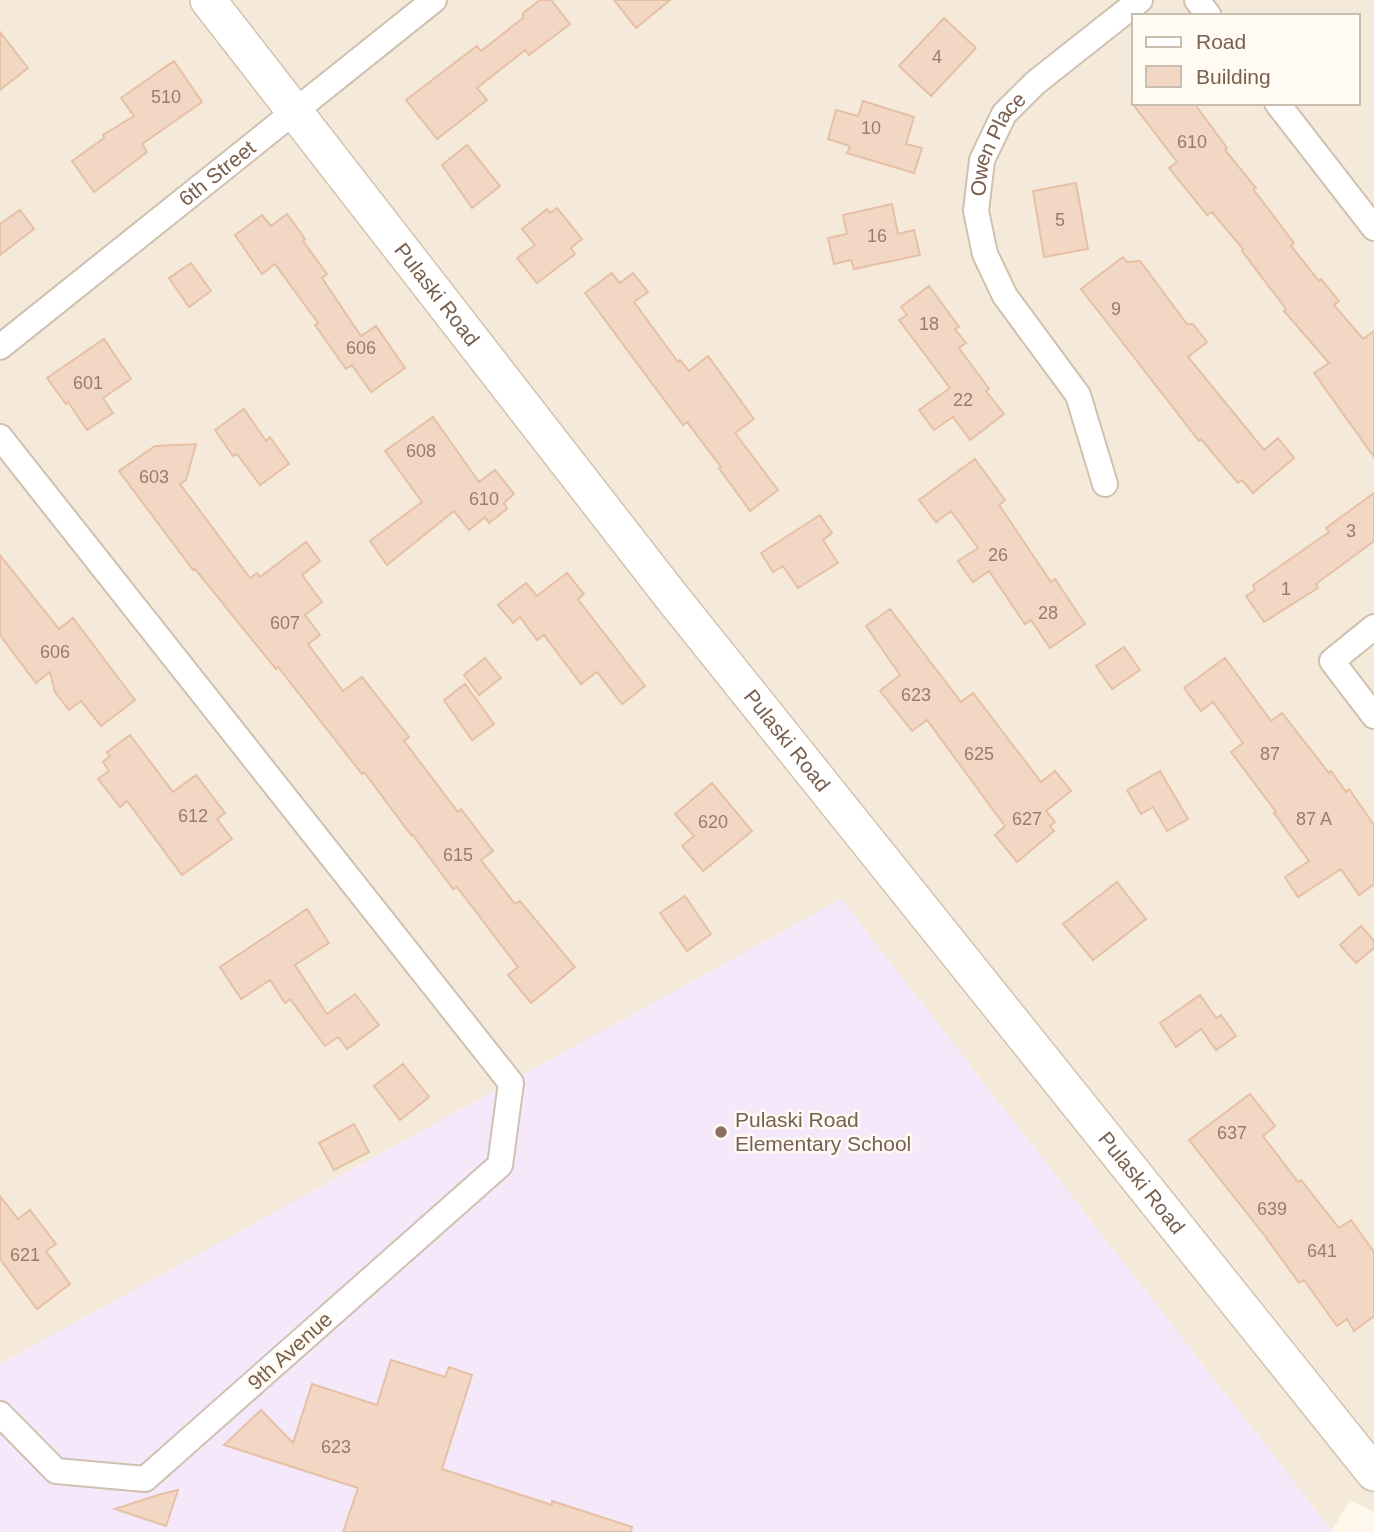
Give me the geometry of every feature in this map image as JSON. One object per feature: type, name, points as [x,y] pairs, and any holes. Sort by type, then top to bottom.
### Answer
[{"type":"main road","name":"Pulaski Road","points":[[208,0],[671,596],[1374,1473]]},
{"type":"street","name":"6th Street","points":[[0,347],[434,0]]},
{"type":"street","name":"Owen Place","points":[[1105,484],[1078,395],[1005,296],[985,254],[976,211],[982,160],[1004,114],[1035,83],[1140,0]]},
{"type":"street","points":[[1279,105],[1374,228]]},
{"type":"street","name":"9th Avenue","points":[[0,437],[511,1083],[500,1165],[145,1479],[56,1471],[0,1414]]},
{"type":"street","points":[[1374,627],[1332,661],[1374,716]]},
{"type":"shaded area","points":[[0,0],[1374,0],[1374,1512],[1350,1500],[1331,1532],[0,1532]]},
{"type":"shaded area","name":"Pulaski Road Elementary School","points":[[841,899],[1333,1532],[0,1532],[0,1364]]},
{"type":"building","points":[[540,0],[551,0],[570,24],[529,55],[525,50],[477,88],[487,100],[437,139],[406,100],[477,46],[481,51],[523,18],[523,13]]},
{"type":"building","points":[[614,0],[670,0],[636,28]]},
{"type":"building","points":[[944,18],[976,48],[931,96],[899,66]]},
{"type":"building","points":[[0,32],[28,68],[0,90]]},
{"type":"building","points":[[174,61],[202,102],[142,144],[147,152],[94,192],[72,161],[104,138],[103,135],[134,116],[121,98]]},
{"type":"building","points":[[863,101],[914,117],[906,144],[922,148],[914,173],[847,153],[850,146],[828,139],[836,110],[858,116]]},
{"type":"building","points":[[1134,105],[1195,105],[1227,148],[1225,150],[1256,188],[1253,189],[1294,243],[1291,246],[1339,301],[1334,305],[1363,339],[1374,331],[1374,457],[1314,373],[1329,363],[1284,311],[1286,309],[1243,249],[1212,212],[1207,215],[1169,168],[1177,162]]},
{"type":"building","points":[[467,145],[500,186],[472,208],[442,165]]},
{"type":"building","points":[[1076,183],[1088,249],[1044,257],[1033,191]]},
{"type":"building","points":[[892,204],[898,234],[914,230],[920,255],[854,269],[851,260],[834,264],[828,238],[847,234],[843,215]]},
{"type":"building","points":[[557,208],[582,239],[571,248],[575,254],[537,283],[517,258],[535,245],[522,229],[547,209],[550,213]]},
{"type":"building","points":[[20,210],[34,229],[0,255],[0,224]]},
{"type":"building","points":[[287,214],[327,274],[322,278],[361,336],[376,326],[405,368],[371,392],[352,365],[346,369],[315,325],[318,323],[275,264],[262,274],[235,235],[262,215],[271,226]]},
{"type":"building","points":[[1123,257],[1127,262],[1140,261],[1187,324],[1193,324],[1207,342],[1188,357],[1264,450],[1278,438],[1294,458],[1253,493],[1242,480],[1238,483],[1201,439],[1199,441],[1081,289]]},
{"type":"building","points":[[191,263],[211,291],[189,307],[169,278]]},
{"type":"building","points":[[612,273],[620,283],[633,273],[648,292],[634,302],[678,362],[680,360],[689,371],[708,356],[754,419],[735,433],[778,490],[750,511],[687,422],[683,425],[585,293]]},
{"type":"building","points":[[929,286],[959,327],[955,329],[966,343],[959,348],[1004,414],[970,440],[953,417],[934,430],[919,410],[950,388],[899,320],[907,315],[901,307]]},
{"type":"building","points":[[104,339],[131,379],[103,398],[113,413],[87,430],[47,378]]},
{"type":"building","points":[[244,409],[266,441],[270,437],[289,464],[260,485],[237,454],[233,456],[215,430]]},
{"type":"building","points":[[433,417],[479,482],[495,470],[514,494],[504,503],[507,509],[489,523],[485,517],[469,530],[454,511],[387,565],[370,541],[422,502],[385,451]]},
{"type":"building","points":[[196,444],[186,480],[180,484],[250,578],[257,573],[260,577],[306,542],[320,561],[302,575],[322,602],[305,615],[320,635],[308,644],[343,691],[362,677],[409,737],[404,741],[458,812],[461,809],[493,851],[481,860],[515,904],[520,901],[575,967],[531,1003],[508,975],[518,967],[457,887],[453,889],[364,772],[362,774],[278,667],[276,669],[195,569],[193,570],[119,471],[155,446]]},
{"type":"building","points":[[975,459],[1005,500],[999,505],[1051,582],[1055,579],[1085,624],[1050,648],[1031,620],[1025,624],[989,571],[973,582],[958,561],[978,548],[951,511],[936,522],[919,500]]},
{"type":"building","points":[[1374,493],[1374,541],[1316,584],[1318,588],[1264,622],[1246,596],[1255,590],[1253,585],[1329,532],[1326,528]]},
{"type":"building","points":[[820,515],[832,533],[823,540],[838,563],[798,588],[783,566],[773,572],[761,553]]},
{"type":"building","points":[[0,555],[59,629],[73,618],[135,700],[101,726],[81,701],[69,710],[55,692],[50,672],[36,683],[0,635]]},
{"type":"building","points":[[567,573],[584,594],[578,599],[580,602],[645,686],[622,704],[597,672],[581,684],[544,635],[537,640],[520,617],[513,623],[498,605],[526,583],[537,596]]},
{"type":"building","points":[[890,609],[961,702],[973,693],[1041,782],[1055,771],[1071,791],[1046,811],[1055,822],[1050,826],[1054,831],[1017,862],[995,835],[1005,826],[927,720],[912,731],[880,691],[900,675],[866,626]]},
{"type":"building","points":[[1124,647],[1140,670],[1112,689],[1096,666]]},
{"type":"building","points":[[485,658],[501,678],[479,695],[464,675]]},
{"type":"building","points":[[1225,658],[1271,721],[1282,713],[1329,773],[1331,771],[1346,792],[1349,789],[1374,825],[1374,884],[1359,895],[1341,869],[1298,897],[1285,877],[1309,861],[1231,752],[1243,743],[1213,702],[1201,711],[1184,688]]},
{"type":"building","points":[[465,684],[494,724],[472,740],[444,700]]},
{"type":"building","points":[[130,735],[173,792],[196,775],[225,813],[217,819],[232,839],[182,875],[127,801],[120,807],[98,779],[109,771],[103,762],[110,756],[107,752]]},
{"type":"building","points":[[1160,771],[1188,819],[1167,831],[1153,807],[1141,814],[1127,790]]},
{"type":"building","points":[[712,783],[752,831],[703,871],[682,846],[694,836],[675,814]]},
{"type":"building","points":[[1117,882],[1146,919],[1093,960],[1063,924]]},
{"type":"building","points":[[685,896],[711,934],[687,951],[660,913]]},
{"type":"building","points":[[307,909],[329,943],[295,965],[327,1014],[355,994],[379,1025],[347,1049],[338,1037],[325,1046],[290,999],[285,1003],[270,980],[241,999],[220,967]]},
{"type":"building","points":[[1361,926],[1374,941],[1374,948],[1356,963],[1340,945]]},
{"type":"building","points":[[1200,995],[1216,1018],[1221,1015],[1236,1036],[1216,1050],[1201,1029],[1176,1047],[1160,1023]]},
{"type":"building","points":[[403,1064],[429,1097],[400,1120],[374,1086]]},
{"type":"building","points":[[1250,1094],[1275,1126],[1263,1136],[1298,1182],[1301,1180],[1339,1228],[1351,1220],[1374,1252],[1374,1316],[1354,1331],[1347,1319],[1337,1326],[1304,1280],[1299,1283],[1189,1140]]},
{"type":"building","points":[[354,1124],[369,1152],[334,1170],[319,1143]]},
{"type":"building","points":[[0,1196],[18,1219],[30,1210],[56,1244],[46,1251],[70,1284],[37,1309],[0,1259]]},
{"type":"building","points":[[391,1360],[445,1377],[449,1367],[472,1375],[442,1469],[552,1505],[552,1501],[632,1527],[631,1532],[343,1532],[358,1488],[224,1445],[261,1410],[293,1443],[312,1384],[377,1405]]},
{"type":"building","points":[[178,1490],[166,1526],[115,1509],[158,1495]]},
{"type":"place","name":"Pulaski Road Elementary School","points":[[721,1132]]}]
